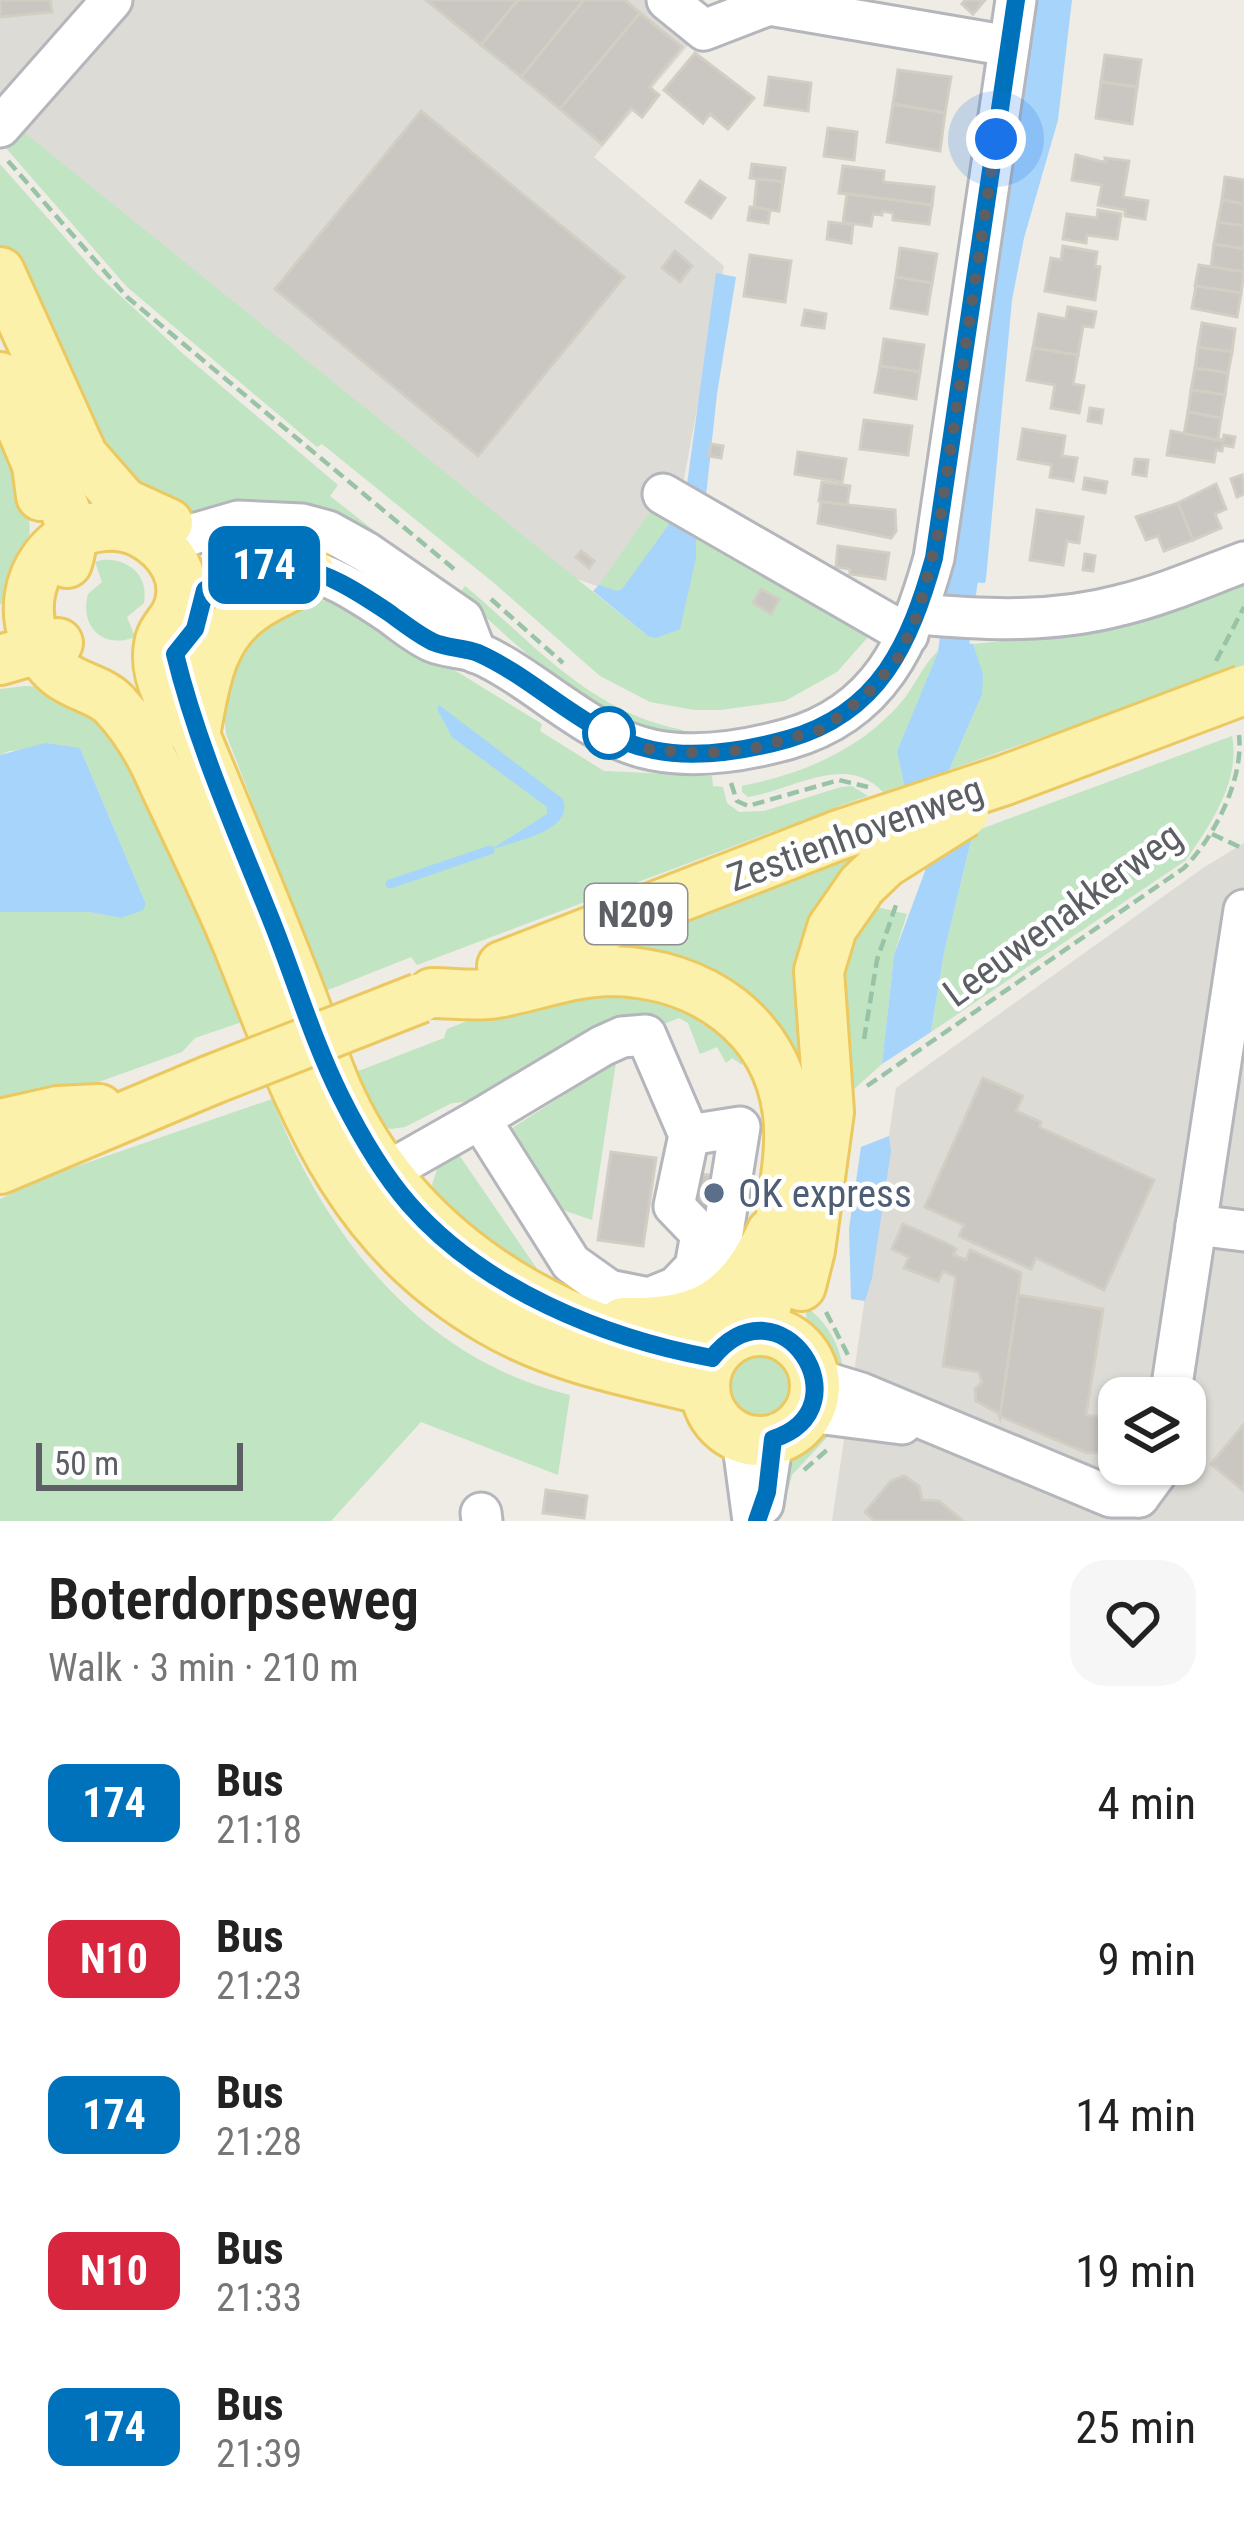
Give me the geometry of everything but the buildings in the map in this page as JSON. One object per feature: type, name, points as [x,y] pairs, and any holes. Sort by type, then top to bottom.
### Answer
[{"type":"main road","points":[[0,272],[60,461],[56,487],[89,528],[148,537],[189,560],[181,577],[181,597],[141,673],[146,745],[233,934],[322,1147],[356,1200],[396,1250],[448,1294],[545,1348],[709,1374]]},
{"type":"main road","points":[[0,377],[60,461]]},
{"type":"main road","points":[[0,679],[29,642],[50,626],[52,584],[89,528]]},
{"type":"main road","points":[[195,735],[208,669],[226,632],[256,604],[286,592],[311,574]]},
{"type":"main road","points":[[29,642],[72,682],[141,673]]},
{"type":"main road","points":[[141,673],[195,735],[340,1095],[410,1206],[488,1271],[532,1298],[670,1350],[709,1374]]},
{"type":"main road","name":"Zestienhovenweg","points":[[0,1169],[140,1108],[839,835],[1233,696]]},
{"type":"main road","name":"N209","points":[[791,1326],[810,1250],[829,1112],[819,971],[832,928],[880,893],[885,862],[975,807],[1005,780]]},
{"type":"main road","name":"N209","points":[[426,996],[492,994],[557,977],[614,971],[676,982],[737,1012],[772,1060],[788,1112],[789,1166],[777,1273],[791,1326]]},
{"type":"main road","name":"N209","points":[[0,1124],[58,1111],[140,1108]]},
{"type":"main road","name":"N209","points":[[589,1322],[653,1323],[709,1310],[758,1262],[782,1209]]},
{"type":"main road","points":[[791,1326],[806,1356],[806,1412],[712,1414],[709,1374],[733,1338],[791,1326]]},
{"type":"street","points":[[0,127],[112,0]]},
{"type":"street","points":[[668,0],[704,30],[769,5],[1009,46]]},
{"type":"street","points":[[189,560],[258,566],[278,563],[340,580],[434,643],[476,653],[609,733],[652,750],[729,752],[823,729],[867,694],[897,660],[913,624],[943,511],[1016,0]]},
{"type":"street","points":[[663,494],[913,624],[1070,615],[1122,605],[1244,562]]},
{"type":"street","points":[[189,560],[271,524],[302,524],[328,531],[464,619],[476,653]]},
{"type":"street","points":[[1173,1377],[1196,1225],[1234,1043],[1244,910]]},
{"type":"street","points":[[385,1173],[602,1046],[622,1036],[646,1035],[689,1135],[674,1206],[701,1234],[695,1267],[676,1287]]},
{"type":"street","points":[[689,1135],[740,1127],[782,1088]]},
{"type":"street","points":[[480,1119],[571,1263],[609,1290],[649,1298],[676,1287],[718,1256],[740,1127]]},
{"type":"street","points":[[1196,1225],[1244,1232]]},
{"type":"street","points":[[755,1521],[806,1412],[955,1431],[1111,1497],[1147,1494]]},
{"type":"path","points":[[0,154],[127,297],[456,571]]},
{"type":"path","points":[[491,599],[568,668]]},
{"type":"path","name":"Leeuwenakkerweg","points":[[860,1071],[857,1092],[1184,868],[1212,834],[1241,767],[1233,696],[1216,660],[1244,607]]},
{"type":"path","points":[[730,776],[737,801],[748,806],[839,780],[862,783],[876,796]]},
{"type":"path","points":[[1212,834],[1244,849]]},
{"type":"path","points":[[863,1051],[877,960],[880,893]]},
{"type":"path","points":[[791,1326],[848,1353],[806,1412],[826,1451],[796,1484]]},
{"type":"shaded area","points":[[0,0],[680,0],[708,22],[594,157],[724,266],[676,521],[636,600],[566,575],[0,114]]},
{"type":"shaded area","points":[[1244,843],[1244,1521],[832,1521],[896,1088]]},
{"type":"green space","points":[[21,130],[649,637],[670,523],[622,589],[617,592],[599,585],[659,499],[875,629],[837,672],[785,701],[694,710],[650,702],[600,676],[494,583],[322,444],[317,447],[127,287],[5,147]]},
{"type":"green space","points":[[0,164],[97,274],[338,485],[330,496],[376,532],[349,522],[178,512],[116,473],[0,254]]},
{"type":"green space","points":[[0,409],[24,484],[30,534],[16,582],[0,605]]},
{"type":"green space","points":[[95,562],[128,565],[143,584],[144,603],[127,617],[135,637],[104,638],[90,625],[88,594],[102,582]]},
{"type":"green space","points":[[1244,583],[1244,665],[949,770],[982,695],[973,644],[1065,635],[1123,623]]},
{"type":"green space","points":[[465,586],[591,692],[650,721],[683,730],[682,736],[618,714],[562,680],[460,593]]},
{"type":"green space","points":[[318,599],[355,609],[542,724],[540,731],[604,771],[712,776],[713,786],[723,787],[727,803],[739,812],[764,811],[841,787],[852,786],[868,796],[417,965],[411,957],[313,996],[274,858],[226,734],[223,707],[225,687],[250,636],[301,603]]},
{"type":"green space","points":[[950,642],[958,645],[937,656],[897,751],[904,785],[883,792],[868,780],[836,774],[748,797],[742,792],[742,786],[830,757],[870,732],[904,699],[930,660]]},
{"type":"green space","points":[[45,687],[108,721],[257,1017],[195,1038],[182,1052],[71,1092],[0,1111],[0,912],[89,912],[121,918],[146,904],[80,748],[0,755],[0,689]]},
{"type":"green space","points":[[1232,736],[1228,786],[1185,861],[931,1032],[973,832]]},
{"type":"green space","points":[[863,848],[843,887],[818,1134],[778,1022],[744,992],[590,956]]},
{"type":"green space","points":[[864,904],[907,914],[894,955],[882,1064],[853,1090],[843,1110],[835,997]]},
{"type":"green space","points":[[585,987],[686,999],[742,1047],[742,1065],[732,1058],[726,1063],[717,1047],[700,1054],[688,1023],[679,1018],[656,1027],[649,1015],[637,1016],[488,1100],[452,1103],[405,1127],[391,1129],[375,1124],[348,1075],[444,1038],[447,1029],[520,1000]]},
{"type":"green space","points":[[616,1062],[592,1220],[563,1210],[509,1130]]},
{"type":"green space","points":[[272,1099],[320,1198],[385,1285],[424,1322],[468,1353],[517,1378],[570,1395],[558,1475],[421,1422],[331,1521],[0,1521],[0,1199],[40,1179]]},
{"type":"green space","points":[[457,1152],[544,1279],[574,1282],[643,1314],[518,1272],[437,1205],[432,1184],[439,1164]]},
{"type":"green space","points":[[806,1311],[834,1339],[844,1376],[815,1350],[807,1322]]},
{"type":"green space","points":[[761,1353],[784,1362],[793,1385],[784,1408],[761,1417],[738,1408],[729,1385],[738,1362]]},
{"type":"green space","points":[[814,1431],[833,1431],[792,1475],[780,1519],[774,1516],[790,1447]]},
{"type":"water","points":[[1031,0],[1072,0],[1058,120],[1024,238],[1012,300],[986,579],[985,583],[968,582],[950,551]]},
{"type":"water","points":[[716,273],[736,277],[706,496],[687,484]]},
{"type":"water","points":[[670,523],[696,535],[696,558],[680,629],[649,637],[593,591],[599,585],[622,589]]},
{"type":"water","points":[[958,642],[973,644],[983,674],[982,695],[949,770],[973,832],[931,1032],[882,1064],[894,955],[925,871],[928,849],[897,751],[937,655]]},
{"type":"water","points":[[439,705],[563,799],[560,820],[540,834],[490,850],[547,814],[547,807],[452,737]]},
{"type":"water","points":[[45,743],[80,748],[146,904],[143,910],[121,918],[89,912],[0,912],[0,755]]},
{"type":"water","points":[[889,1136],[891,1151],[872,1278],[865,1301],[851,1299],[849,1229],[861,1147]]},
{"type":"waterway","points":[[948,689],[969,535]]},
{"type":"waterway","points":[[390,884],[490,850]]},
{"type":"bus line","name":"174","points":[[757,1521],[767,1492],[773,1439],[794,1430],[813,1402],[815,1379],[806,1356],[788,1338],[770,1331],[733,1338],[712,1358],[670,1350],[589,1322],[532,1298],[488,1271],[410,1206],[340,1095],[195,735],[175,654],[195,629],[205,590],[232,575],[278,563],[340,580],[434,643],[476,653],[609,733],[652,750],[729,752],[823,729],[867,694],[897,660],[918,614],[934,558],[1016,0]]},
{"type":"place","name":"OK express","points":[[714,1193]]},
{"type":"route","points":[[609,733],[652,750],[751,749],[823,729],[867,694],[897,660],[918,614],[934,558],[996,139]]}]
